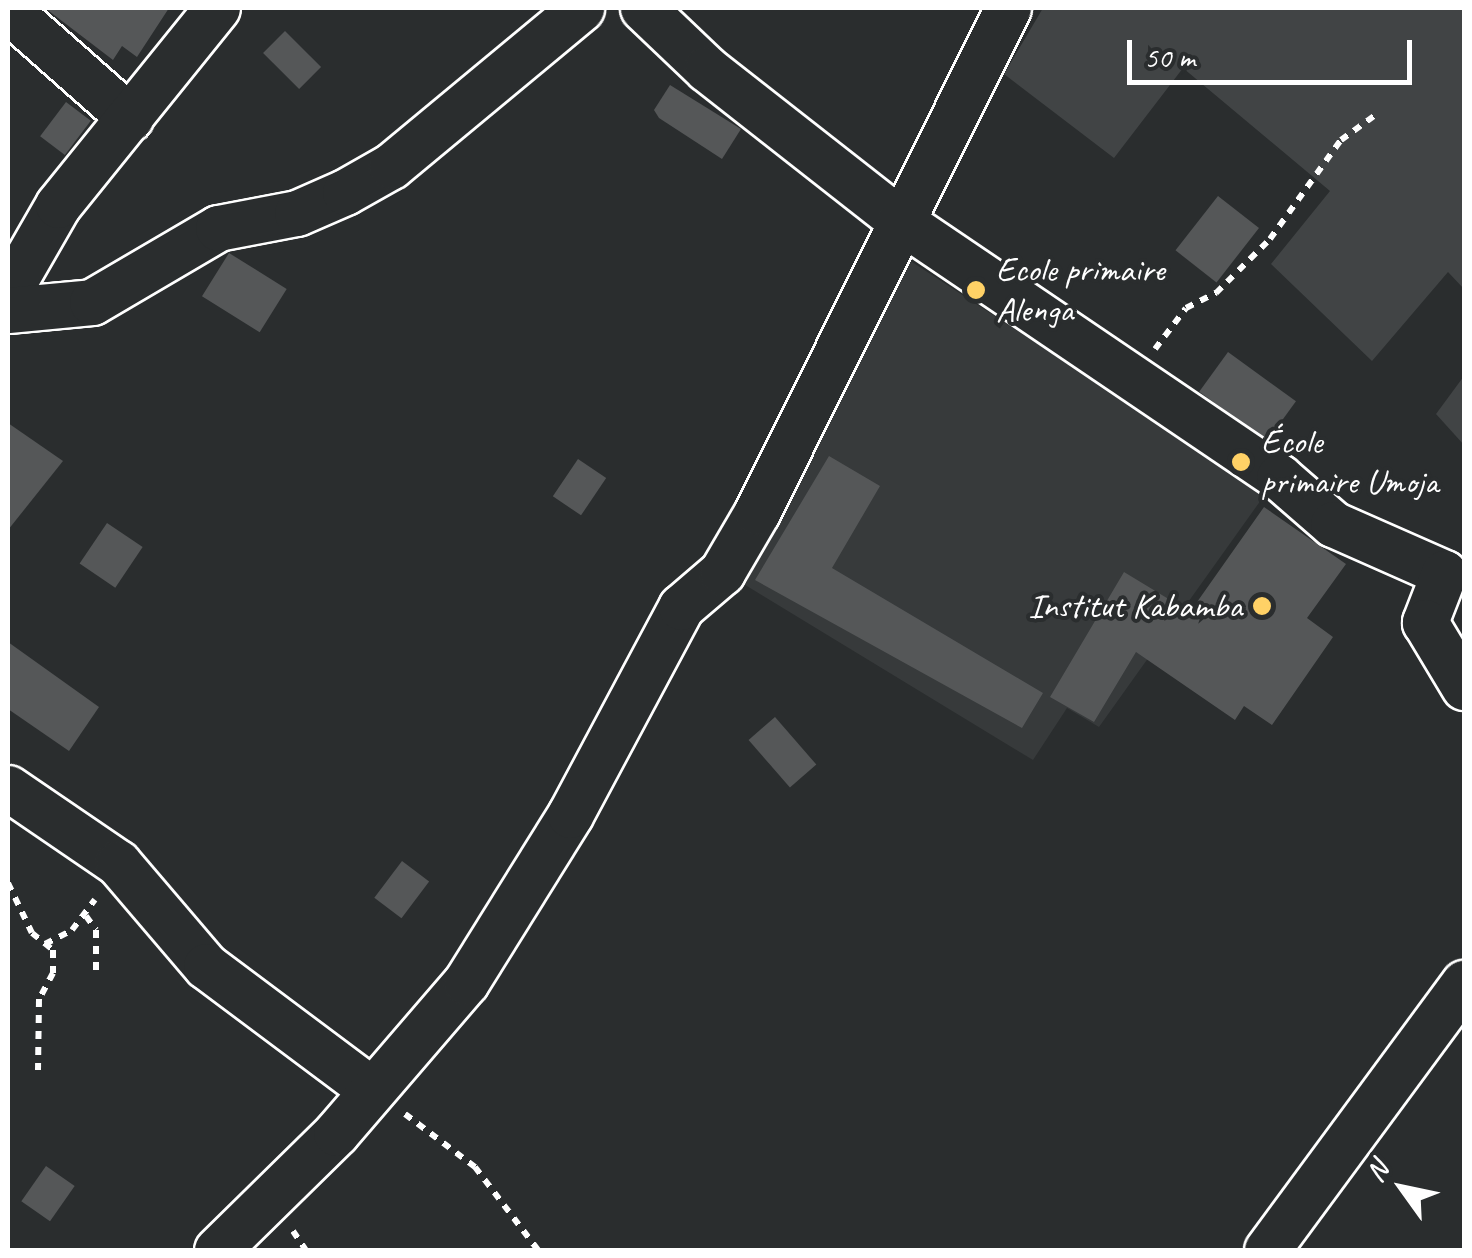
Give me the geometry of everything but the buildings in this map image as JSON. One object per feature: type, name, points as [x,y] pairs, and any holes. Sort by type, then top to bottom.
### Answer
[{"type":"street","points":[[8,292],[58,204],[216,8]]},
{"type":"street","points":[[8,310],[92,302],[218,228],[297,213],[345,192],[391,166],[581,8]]},
{"type":"street","points":[[643,8],[721,80],[901,221],[1138,378],[1334,524],[1444,573],[1424,622],[1464,687]]},
{"type":"street","points":[[217,1250],[372,1090],[466,982],[570,816],[681,607],[722,572],[1008,8]]},
{"type":"street","points":[[8,10],[130,118]]},
{"type":"street","points":[[8,788],[118,863],[206,966],[372,1090]]},
{"type":"street","points":[[1267,1250],[1464,983]]},
{"type":"path","points":[[1138,378],[1186,308],[1216,294],[1243,266],[1340,140],[1374,116]]},
{"type":"path","points":[[45,944],[86,916],[118,863]]},
{"type":"path","points":[[8,883],[45,944],[53,973],[39,998],[38,1070]]},
{"type":"path","points":[[86,916],[96,930],[96,976]]},
{"type":"path","points":[[372,1090],[475,1166],[538,1250]]},
{"type":"shaded area","points":[[1043,8],[1464,8],[1464,289],[1448,272],[1372,361],[1271,264],[1330,191],[1183,68],[1114,158],[1004,74]]},
{"type":"shaded area","points":[[909,260],[1266,493],[1099,727],[1067,708],[1033,760],[742,583]]},
{"type":"shaded area","points":[[1464,376],[1464,445],[1436,414]]},
{"type":"place","name":"Ecole primaire Alenga","points":[[976,290]]},
{"type":"place","name":"École primaire Umoja","points":[[1241,462]]},
{"type":"place","name":"Institut Kabamba","points":[[1262,606]]}]
